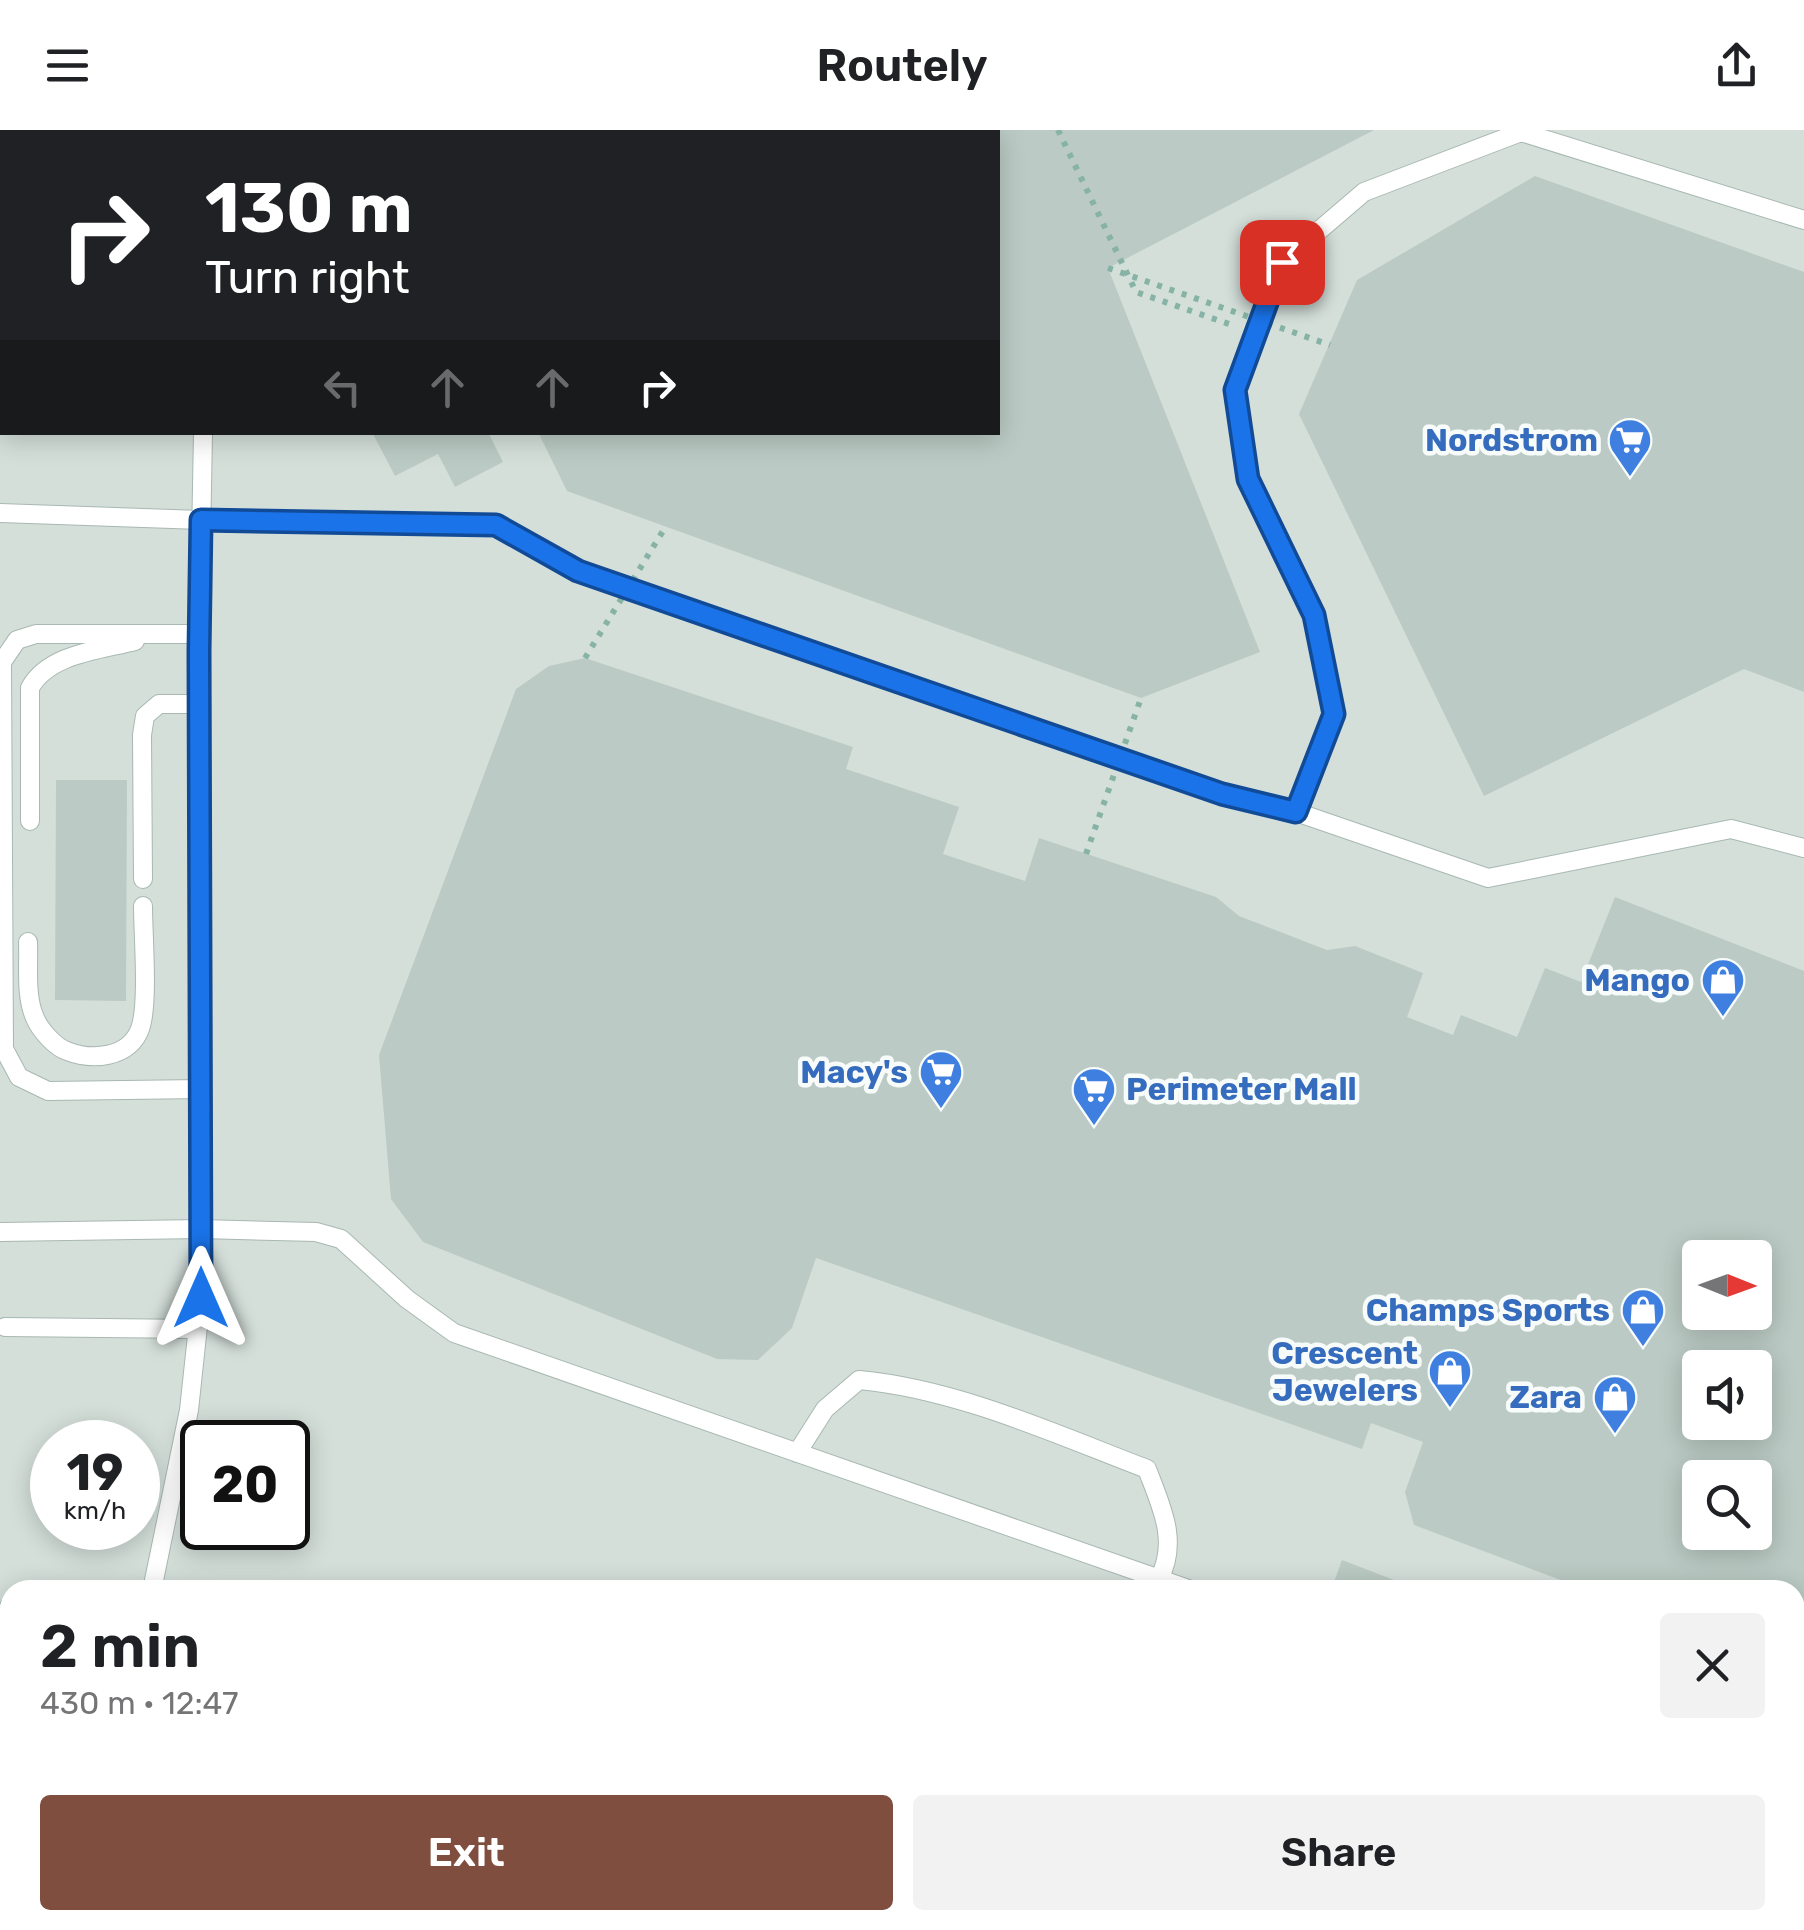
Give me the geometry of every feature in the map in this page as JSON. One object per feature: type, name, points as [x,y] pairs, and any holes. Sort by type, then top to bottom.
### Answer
[{"type":"lane","points":[[1296,812],[1334,714],[1314,615],[1248,479],[1235,390],[1282,262],[1364,192],[1521,131],[1804,220]]},
{"type":"lane","points":[[154,1580],[189,1410],[201,1298],[203,435]]},
{"type":"lane","points":[[0,513],[496,525],[578,571],[1222,794],[1296,812],[1488,878],[1731,829],[1804,848]]},
{"type":"lane","points":[[200,634],[36,634],[16,640],[2,662],[4,1049],[19,1077],[48,1091],[201,1088]]},
{"type":"lane","points":[[30,821],[30,688],[37,676],[65,658],[160,634]]},
{"type":"lane","points":[[142,879],[142,735],[146,716],[159,704],[200,704]]},
{"type":"lane","points":[[28,942],[29,997],[35,1020],[64,1051],[114,1054],[130,1046],[144,1013],[144,906]]},
{"type":"lane","points":[[0,1232],[201,1228],[316,1232],[341,1239],[407,1299],[454,1334],[1162,1580]]},
{"type":"lane","points":[[4,1327],[198,1329]]},
{"type":"lane","points":[[796,1453],[825,1409],[859,1380],[897,1384],[1006,1415],[1147,1469],[1166,1521],[1168,1561],[1159,1579]]},
{"type":"path","points":[[1058,130],[1136,292],[1256,333]]},
{"type":"path","points":[[1108,268],[1330,345]]},
{"type":"path","points":[[585,658],[666,526]]},
{"type":"path","points":[[1086,854],[1141,698]]},
{"type":"shaded area","points":[[1000,130],[1804,130],[1804,1580],[0,1580],[0,435],[1000,435]]},
{"type":"building","points":[[1000,130],[1374,130],[1108,268],[1260,652],[1141,698],[567,491],[539,435],[1000,435]]},
{"type":"building","points":[[1535,176],[1804,272],[1804,692],[1744,669],[1484,796],[1299,414],[1357,280]]},
{"type":"building","points":[[374,435],[490,435],[503,462],[455,487],[438,454],[395,476]]},
{"type":"building","name":"Perimeter Mall","points":[[585,658],[853,747],[846,769],[959,807],[943,854],[1025,881],[1039,838],[1216,897],[1239,916],[1327,950],[1355,946],[1423,973],[1407,1017],[1453,1035],[1461,1015],[1517,1037],[1545,968],[1581,982],[1615,897],[1804,971],[1804,1580],[1560,1580],[1414,1525],[1405,1492],[1423,1442],[1371,1423],[1362,1449],[816,1258],[792,1328],[758,1360],[717,1359],[423,1242],[391,1199],[379,1055],[516,689],[549,666]]},
{"type":"building","points":[[56,780],[127,780],[126,1001],[55,1000]]},
{"type":"building","points":[[1342,1560],[1394,1580],[1335,1580]]},
{"type":"place","name":"Nordstrom","points":[[1630,478]]},
{"type":"place","name":"Mango","points":[[1723,1018]]},
{"type":"place","name":"Macy's","points":[[941,1110]]},
{"type":"place","name":"Perimeter Mall","points":[[1094,1127]]},
{"type":"place","name":"Champs Sports","points":[[1643,1348]]},
{"type":"place","name":"Crescent Jewelers","points":[[1450,1409]]},
{"type":"place","name":"Zara","points":[[1615,1435]]},
{"type":"route","points":[[201,1298],[201,520],[496,525],[578,571],[1222,794],[1296,812],[1334,714],[1314,615],[1248,479],[1235,390],[1282,262]]}]
